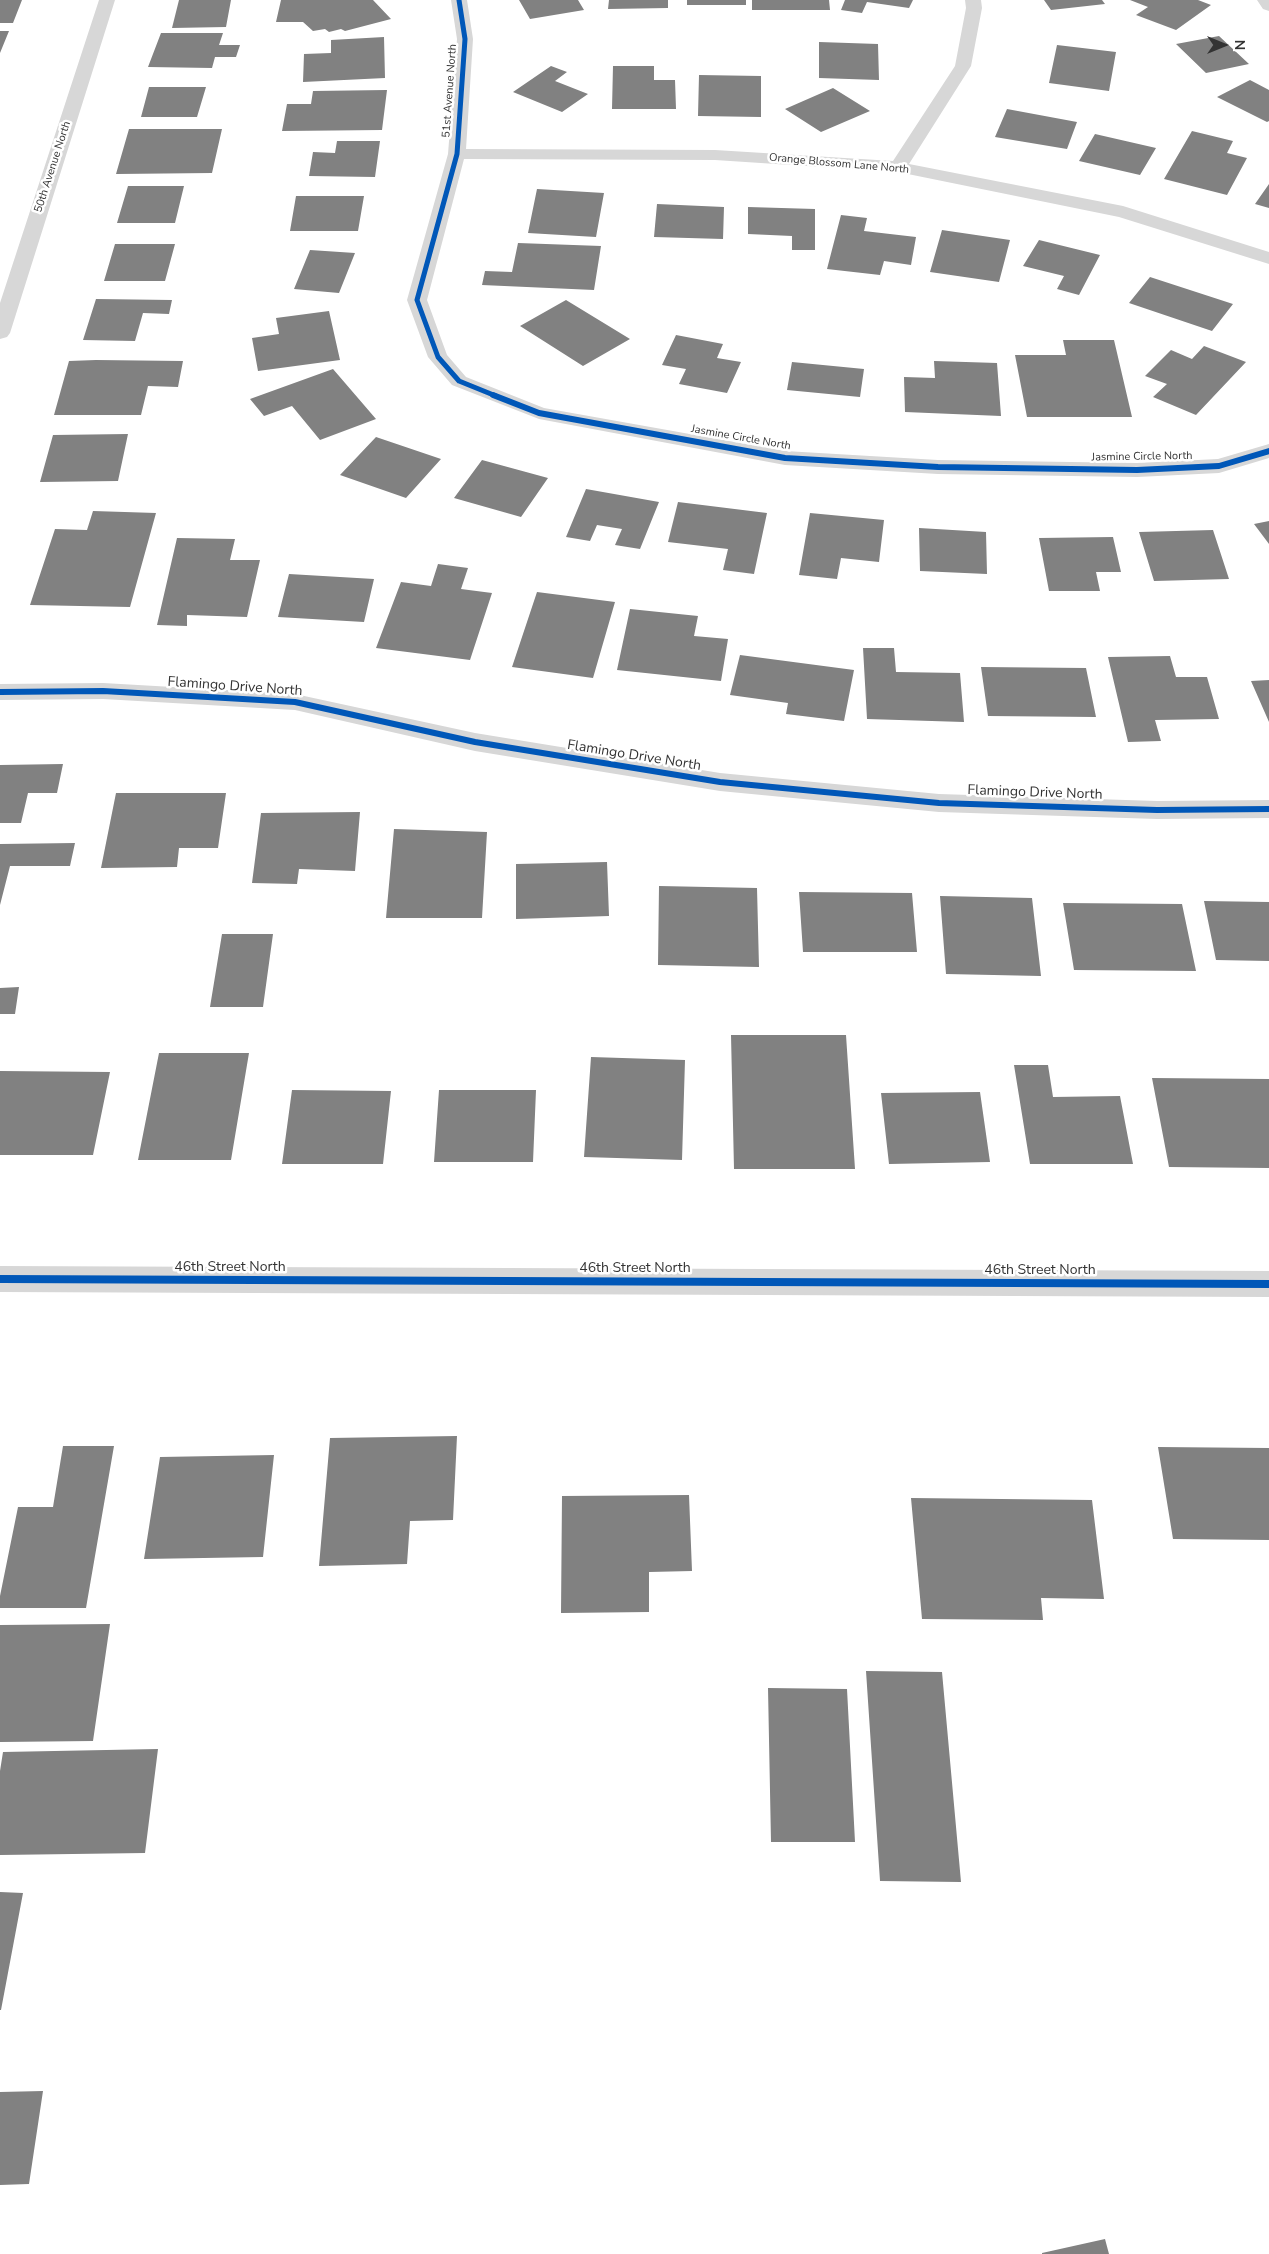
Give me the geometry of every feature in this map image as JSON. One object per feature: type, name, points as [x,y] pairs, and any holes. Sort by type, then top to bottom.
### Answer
[{"type":"street","name":"50th Avenue North","points":[[0,333],[107,0]]},
{"type":"street","name":"51st Avenue North","points":[[457,154],[465,39],[459,0]]},
{"type":"street","points":[[898,167],[963,66],[974,8],[973,0]]},
{"type":"street","points":[[1264,0],[1269,6]]},
{"type":"street","name":"Orange Blossom Lane North","points":[[457,154],[715,155],[898,167],[1123,212],[1269,258]]},
{"type":"street","name":"Jasmine Circle North","points":[[457,154],[417,300],[438,357],[459,381],[539,413],[785,458],[938,467],[1137,470],[1219,466],[1269,451]]},
{"type":"street","name":"Flamingo Drive North","points":[[0,692],[103,691],[295,702],[475,742],[710,781],[911,800],[1147,810],[1269,809]]},
{"type":"street","name":"46th Street North","points":[[0,1280],[1269,1284]]},
{"type":"building","points":[[0,0],[22,0],[13,23],[0,23]]},
{"type":"building","points":[[179,0],[231,0],[226,27],[172,28]]},
{"type":"building","points":[[281,0],[373,0],[391,19],[345,31],[341,29],[329,32],[325,29],[313,31],[303,22],[276,22]]},
{"type":"building","points":[[519,0],[578,0],[584,10],[530,19]]},
{"type":"building","points":[[609,0],[668,0],[668,8],[608,9]]},
{"type":"building","points":[[687,0],[746,0],[746,5],[687,5]]},
{"type":"building","points":[[752,0],[829,0],[830,10],[752,10]]},
{"type":"building","points":[[845,0],[913,0],[909,8],[867,2],[862,13],[841,10]]},
{"type":"building","points":[[1044,0],[1102,0],[1105,4],[1051,10]]},
{"type":"building","points":[[1130,0],[1198,0],[1211,5],[1176,30],[1136,15],[1148,7]]},
{"type":"building","points":[[0,31],[9,31],[0,53]]},
{"type":"building","points":[[161,33],[223,33],[219,45],[240,45],[236,57],[215,57],[212,68],[148,67]]},
{"type":"building","points":[[1219,36],[1249,64],[1206,73],[1176,44]]},
{"type":"building","points":[[384,37],[385,78],[303,82],[304,54],[331,53],[331,40]]},
{"type":"building","points":[[819,42],[878,44],[879,80],[819,78]]},
{"type":"building","points":[[1057,45],[1116,52],[1109,91],[1049,83]]},
{"type":"building","points":[[551,66],[567,72],[555,81],[588,94],[562,112],[513,92]]},
{"type":"building","points":[[613,66],[654,66],[654,80],[675,80],[676,109],[612,109]]},
{"type":"building","points":[[699,75],[761,76],[761,117],[698,116]]},
{"type":"building","points":[[1250,80],[1269,90],[1269,121],[1267,122],[1217,97]]},
{"type":"building","points":[[149,87],[206,87],[197,117],[141,117]]},
{"type":"building","points":[[833,88],[870,111],[821,132],[785,109]]},
{"type":"building","points":[[387,90],[382,130],[282,131],[287,104],[311,104],[313,91]]},
{"type":"building","points":[[1007,109],[1077,122],[1067,149],[995,137]]},
{"type":"building","points":[[129,129],[222,129],[212,173],[116,174]]},
{"type":"building","points":[[1192,131],[1233,141],[1227,153],[1247,158],[1227,195],[1164,179]]},
{"type":"building","points":[[1095,134],[1156,148],[1140,175],[1079,161]]},
{"type":"building","points":[[337,141],[380,141],[375,177],[309,176],[313,152],[335,153]]},
{"type":"building","points":[[1269,184],[1269,208],[1255,204]]},
{"type":"building","points":[[128,186],[184,186],[175,223],[117,223]]},
{"type":"building","points":[[537,189],[604,193],[596,237],[528,233]]},
{"type":"building","points":[[296,196],[364,196],[358,231],[290,231]]},
{"type":"building","points":[[657,204],[724,207],[723,239],[654,237]]},
{"type":"building","points":[[748,207],[815,209],[815,250],[792,250],[792,236],[748,234]]},
{"type":"building","points":[[841,215],[867,218],[864,231],[916,237],[911,265],[884,261],[880,275],[827,269]]},
{"type":"building","points":[[942,230],[1010,240],[999,282],[930,272]]},
{"type":"building","points":[[1039,240],[1100,255],[1079,295],[1057,289],[1064,276],[1023,266]]},
{"type":"building","points":[[518,243],[601,246],[594,290],[482,285],[485,271],[512,272]]},
{"type":"building","points":[[115,244],[175,244],[165,281],[104,281]]},
{"type":"building","points":[[310,250],[355,253],[339,293],[294,289]]},
{"type":"building","points":[[1150,277],[1233,304],[1212,331],[1129,303]]},
{"type":"building","points":[[96,299],[172,300],[169,314],[143,313],[135,341],[83,340]]},
{"type":"building","points":[[566,300],[630,339],[583,366],[520,326]]},
{"type":"building","points":[[329,311],[340,360],[258,371],[252,338],[279,334],[276,318]]},
{"type":"building","points":[[676,335],[723,344],[717,358],[741,362],[727,393],[679,384],[686,369],[662,365]]},
{"type":"building","points":[[1063,340],[1114,340],[1132,417],[1027,417],[1015,355],[1066,355]]},
{"type":"building","points":[[1204,346],[1246,362],[1196,415],[1153,397],[1167,384],[1145,376],[1171,350],[1192,359]]},
{"type":"building","points":[[69,361],[183,361],[178,387],[148,386],[141,415],[54,415]]},
{"type":"building","points":[[934,361],[997,363],[1001,416],[905,412],[904,377],[935,378]]},
{"type":"building","points":[[792,362],[864,369],[860,397],[787,390]]},
{"type":"building","points":[[333,369],[376,419],[320,440],[292,406],[264,416],[250,399]]},
{"type":"building","points":[[128,434],[118,481],[40,482],[53,435]]},
{"type":"building","points":[[376,437],[441,459],[406,498],[340,475]]},
{"type":"building","points":[[482,460],[548,478],[521,517],[454,498]]},
{"type":"building","points":[[586,489],[659,502],[640,549],[615,545],[622,529],[597,525],[590,541],[566,537]]},
{"type":"building","points":[[678,502],[767,513],[754,574],[723,570],[728,549],[668,542]]},
{"type":"building","points":[[93,511],[156,513],[130,607],[30,605],[55,529],[87,530]]},
{"type":"building","points":[[810,513],[884,520],[879,562],[841,558],[837,579],[799,575]]},
{"type":"building","points":[[1269,521],[1269,544],[1254,524]]},
{"type":"building","points":[[919,528],[986,532],[987,574],[920,571]]},
{"type":"building","points":[[1213,530],[1229,579],[1154,581],[1139,532]]},
{"type":"building","points":[[1113,537],[1121,572],[1096,572],[1100,591],[1049,591],[1039,538]]},
{"type":"building","points":[[177,538],[235,539],[230,560],[260,560],[247,617],[187,615],[187,626],[157,625]]},
{"type":"building","points":[[438,564],[468,568],[461,589],[492,593],[470,660],[376,648],[401,582],[431,586]]},
{"type":"building","points":[[289,574],[374,579],[364,622],[278,617]]},
{"type":"building","points":[[537,592],[615,602],[593,678],[512,667]]},
{"type":"building","points":[[630,609],[698,616],[694,636],[728,639],[721,681],[617,670]]},
{"type":"building","points":[[863,648],[894,648],[896,672],[960,673],[964,722],[867,719]]},
{"type":"building","points":[[740,655],[854,670],[844,721],[786,714],[788,703],[730,695]]},
{"type":"building","points":[[1170,656],[1176,677],[1207,677],[1219,719],[1155,720],[1161,741],[1128,742],[1108,657]]},
{"type":"building","points":[[981,667],[1086,668],[1096,717],[988,716]]},
{"type":"building","points":[[1269,680],[1269,722],[1251,681]]},
{"type":"building","points":[[63,764],[57,793],[28,793],[21,823],[0,823],[0,765]]},
{"type":"building","points":[[116,793],[226,793],[218,848],[179,848],[177,867],[101,868]]},
{"type":"building","points":[[360,812],[355,871],[299,869],[297,884],[252,883],[261,813]]},
{"type":"building","points":[[394,829],[487,832],[482,918],[386,918]]},
{"type":"building","points":[[75,843],[70,866],[10,866],[0,905],[0,844]]},
{"type":"building","points":[[607,862],[609,916],[516,919],[516,864]]},
{"type":"building","points":[[659,886],[757,888],[759,967],[658,965]]},
{"type":"building","points":[[799,892],[912,893],[917,952],[803,952]]},
{"type":"building","points":[[940,896],[1032,898],[1041,976],[946,974]]},
{"type":"building","points":[[1204,901],[1269,902],[1269,961],[1216,960]]},
{"type":"building","points":[[1063,903],[1182,904],[1196,971],[1074,970]]},
{"type":"building","points":[[222,934],[273,934],[263,1007],[210,1007]]},
{"type":"building","points":[[19,987],[15,1014],[0,1014],[0,988]]},
{"type":"building","points":[[731,1035],[846,1035],[855,1169],[734,1169]]},
{"type":"building","points":[[159,1053],[249,1053],[231,1160],[138,1160]]},
{"type":"building","points":[[591,1057],[685,1060],[682,1160],[584,1157]]},
{"type":"building","points":[[1014,1065],[1048,1065],[1053,1097],[1120,1096],[1133,1164],[1030,1164]]},
{"type":"building","points":[[0,1071],[110,1072],[93,1155],[0,1155]]},
{"type":"building","points":[[1152,1078],[1269,1079],[1269,1168],[1169,1167]]},
{"type":"building","points":[[292,1090],[391,1091],[383,1164],[282,1164]]},
{"type":"building","points":[[439,1090],[536,1090],[533,1162],[434,1162]]},
{"type":"building","points":[[980,1092],[990,1162],[889,1164],[881,1093]]},
{"type":"building","points":[[457,1436],[453,1520],[410,1521],[407,1564],[319,1566],[330,1438]]},
{"type":"building","points":[[63,1446],[114,1446],[86,1608],[0,1608],[0,1596],[18,1507],[53,1507]]},
{"type":"building","points":[[1158,1447],[1269,1448],[1269,1540],[1173,1539]]},
{"type":"building","points":[[274,1455],[263,1557],[144,1559],[160,1457]]},
{"type":"building","points":[[689,1495],[692,1571],[649,1572],[649,1612],[561,1613],[562,1496]]},
{"type":"building","points":[[911,1498],[1092,1500],[1104,1599],[1041,1598],[1043,1620],[922,1619]]},
{"type":"building","points":[[110,1624],[93,1741],[0,1742],[0,1625]]},
{"type":"building","points":[[866,1671],[942,1672],[961,1882],[880,1881]]},
{"type":"building","points":[[768,1688],[847,1689],[855,1842],[771,1842]]},
{"type":"building","points":[[158,1749],[145,1853],[0,1855],[0,1771],[3,1752]]},
{"type":"building","points":[[0,1892],[23,1893],[1,2010],[0,2010]]},
{"type":"building","points":[[43,2091],[29,2184],[0,2185],[0,2092]]},
{"type":"building","points":[[1105,2239],[1109,2254],[1042,2254],[1042,2253]]},
{"type":"cycle path","points":[[459,0],[465,39],[457,154],[417,300],[438,357],[459,381],[539,413],[785,458],[938,467],[1137,470],[1219,466],[1269,451]]},
{"type":"cycle path","points":[[0,692],[103,691],[295,702],[475,742],[720,782],[939,803],[1157,810],[1269,809]]},
{"type":"cycle path","points":[[0,1279],[1269,1284]]}]
